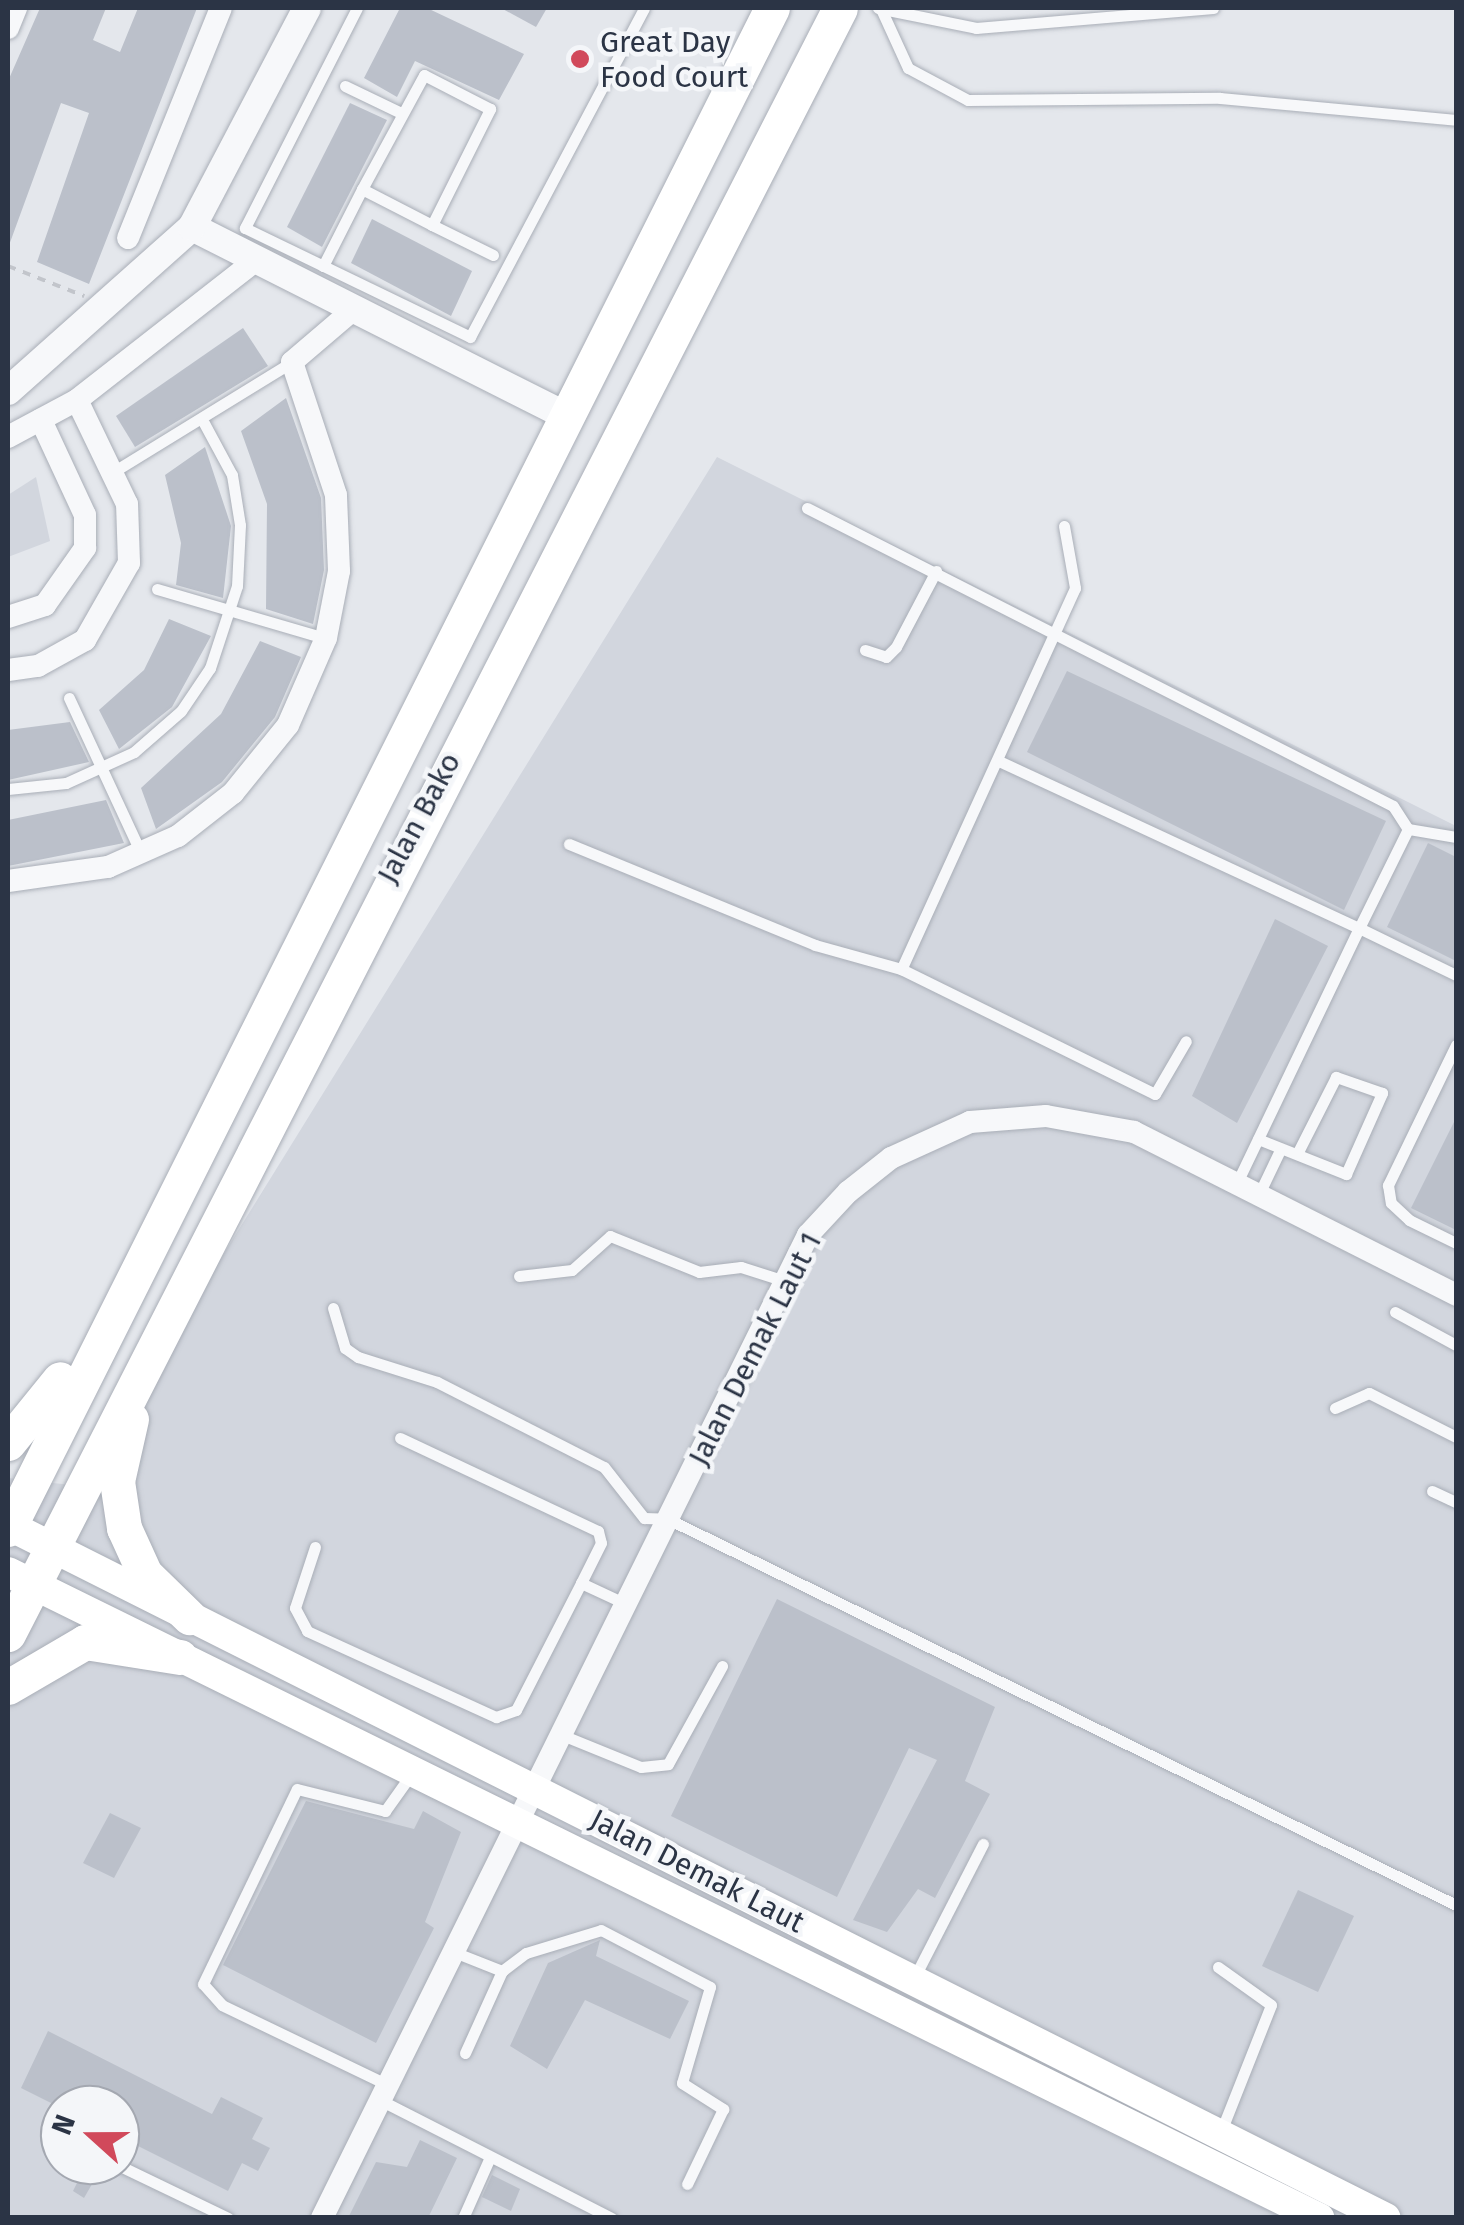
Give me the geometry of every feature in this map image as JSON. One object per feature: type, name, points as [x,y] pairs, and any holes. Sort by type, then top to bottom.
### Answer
[{"type":"main road","name":"Jalan Bako","points":[[8,1527],[562,414],[772,8]]},
{"type":"main road","name":"Jalan Bako","points":[[8,1634],[20,1578],[50,1547],[348,953],[840,8]]},
{"type":"main road","points":[[8,1443],[46,1406],[274,955],[302,934]]},
{"type":"main road","points":[[190,1617],[145,1574],[124,1528],[119,1450],[344,989],[348,953]]},
{"type":"main road","name":"Jalan Demak Laut","points":[[8,1527],[1386,2218]]},
{"type":"main road","name":"Jalan Demak Laut","points":[[20,1578],[1319,2218]]},
{"type":"main road","points":[[8,1687],[85,1642],[180,1657]]},
{"type":"street","points":[[8,28],[16,8]]},
{"type":"street","points":[[128,238],[221,8]]},
{"type":"street","points":[[8,391],[112,307],[192,227],[307,8]]},
{"type":"street","points":[[192,227],[245,245],[354,309],[464,349],[562,414]]},
{"type":"street","points":[[8,437],[77,400],[245,245]]},
{"type":"street","points":[[8,881],[49,880],[142,855],[218,807],[268,754],[326,638],[338,604],[336,495],[292,362],[354,309]]},
{"type":"street","points":[[8,670],[70,652],[113,604],[132,535],[113,472],[77,400]]},
{"type":"street","points":[[8,618],[63,590],[85,548],[85,515],[40,420]]},
{"type":"street","name":"Jalan Demak Laut 1","points":[[322,2218],[808,1235],[848,1192],[890,1158],[970,1122],[1046,1116],[1134,1132],[1456,1295]]},
{"type":"lane","points":[[357,8],[245,245],[323,266],[464,349],[644,8]]},
{"type":"lane","points":[[879,8],[976,28],[1212,8]]},
{"type":"lane","points":[[879,8],[908,68],[968,100],[1220,98],[1456,120]]},
{"type":"lane","points":[[323,266],[400,112],[424,75],[490,109],[432,225]]},
{"type":"lane","points":[[345,86],[400,112]]},
{"type":"lane","points":[[362,190],[493,256]]},
{"type":"lane","points":[[113,472],[204,423],[292,362]]},
{"type":"lane","points":[[8,789],[102,770],[189,702],[231,611],[238,503],[204,423]]},
{"type":"lane","points":[[808,508],[1035,620],[1052,639],[1392,806],[1408,828],[1456,837]]},
{"type":"lane","points":[[901,968],[1075,588],[1064,526]]},
{"type":"lane","points":[[865,650],[886,657],[896,647],[936,571]]},
{"type":"lane","points":[[157,589],[326,638]]},
{"type":"lane","points":[[69,698],[142,855]]},
{"type":"lane","points":[[999,761],[1456,975]]},
{"type":"lane","points":[[1238,1183],[1408,828]]},
{"type":"lane","points":[[569,844],[816,945],[901,968],[1155,1094],[1186,1041]]},
{"type":"lane","points":[[1456,1045],[1388,1185],[1391,1203],[1409,1220],[1456,1243]]},
{"type":"lane","points":[[1258,1139],[1346,1174],[1382,1093],[1336,1077],[1298,1154]]},
{"type":"lane","points":[[1259,1194],[1280,1150]]},
{"type":"lane","points":[[519,1276],[572,1270],[610,1236],[699,1272],[740,1268],[785,1281]]},
{"type":"lane","points":[[333,1308],[345,1348],[437,1382],[604,1467],[644,1518],[668,1520],[1456,1905]]},
{"type":"lane","points":[[1395,1312],[1456,1345]]},
{"type":"lane","points":[[1335,1408],[1369,1393],[1456,1437]]},
{"type":"lane","points":[[315,1547],[295,1608],[306,1632],[496,1717],[516,1710],[601,1543],[598,1531],[400,1438]]},
{"type":"lane","points":[[1432,1490],[1456,1502]]},
{"type":"lane","points":[[581,1583],[626,1604]]},
{"type":"lane","points":[[562,1735],[641,1767],[668,1764],[722,1666]]},
{"type":"lane","points":[[413,1772],[385,1811],[298,1789],[203,1984],[222,2005],[384,2093],[490,2157],[612,2218]]},
{"type":"lane","points":[[913,1980],[983,1844]]},
{"type":"lane","points":[[466,2053],[502,1971],[526,1953],[601,1930],[710,1987],[682,2083],[724,2109],[687,2184]]},
{"type":"lane","points":[[454,1952],[502,1971]]},
{"type":"lane","points":[[1218,1967],[1270,2005],[1220,2134]]},
{"type":"lane","points":[[463,2218],[490,2157]]},
{"type":"lane","points":[[140,2176],[228,2218]]},
{"type":"path","points":[[8,266],[112,307]]},
{"type":"shaded area","points":[[717,457],[1456,826],[1456,2217],[8,2218],[8,1478],[80,1486]]},
{"type":"shaded area","points":[[36,477],[50,541],[8,557],[8,495]]},
{"type":"building","points":[[40,8],[106,8],[93,40],[120,52],[138,8],[197,8],[89,284],[37,262],[89,113],[61,103],[8,248],[8,81]]},
{"type":"building","points":[[400,8],[427,8],[524,54],[499,100],[415,61],[397,97],[364,78]]},
{"type":"building","points":[[501,8],[547,8],[536,27]]},
{"type":"building","points":[[350,103],[387,120],[322,247],[287,227]]},
{"type":"building","points":[[372,219],[472,271],[451,316],[351,263]]},
{"type":"building","points":[[243,328],[268,366],[135,447],[116,416]]},
{"type":"building","points":[[286,398],[321,498],[324,570],[313,624],[266,609],[267,504],[241,431]]},
{"type":"building","points":[[205,447],[231,526],[223,598],[176,585],[181,543],[165,475]]},
{"type":"building","points":[[169,619],[211,636],[172,707],[119,749],[99,710],[144,670]]},
{"type":"building","points":[[260,641],[301,657],[275,717],[222,782],[156,829],[141,788],[221,714]]},
{"type":"building","points":[[1067,671],[1386,821],[1344,910],[1027,752]]},
{"type":"building","points":[[70,722],[89,762],[8,780],[8,730]]},
{"type":"building","points":[[106,800],[124,843],[8,866],[8,820]]},
{"type":"building","points":[[1428,843],[1456,857],[1456,961],[1387,927]]},
{"type":"building","points":[[1275,919],[1328,946],[1237,1123],[1192,1096]]},
{"type":"building","points":[[1456,1118],[1456,1230],[1411,1208]]},
{"type":"building","points":[[777,1599],[995,1707],[965,1781],[990,1794],[935,1898],[918,1889],[887,1932],[853,1920],[937,1760],[909,1748],[837,1897],[671,1816]]},
{"type":"building","points":[[306,1801],[414,1829],[423,1811],[461,1832],[425,1922],[434,1928],[376,2043],[223,1965]]},
{"type":"building","points":[[110,1813],[141,1828],[114,1878],[83,1863]]},
{"type":"building","points":[[1298,1890],[1354,1916],[1318,1992],[1262,1966]]},
{"type":"building","points":[[600,1940],[596,1956],[689,2001],[670,2039],[585,2000],[547,2069],[510,2046],[548,1963]]},
{"type":"building","points":[[48,2031],[212,2114],[221,2097],[263,2118],[252,2139],[270,2148],[258,2171],[242,2163],[228,2191],[140,2147],[140,2085],[40,2085],[40,2098],[21,2088]]},
{"type":"building","points":[[420,2140],[457,2158],[428,2218],[348,2218],[376,2162],[407,2167]]},
{"type":"building","points":[[492,2175],[520,2189],[511,2211],[482,2197]]},
{"type":"building","points":[[76,2185],[91,2185],[84,2198],[73,2191]]},
{"type":"place","name":"Great Day Food Court","points":[[580,59]]}]
